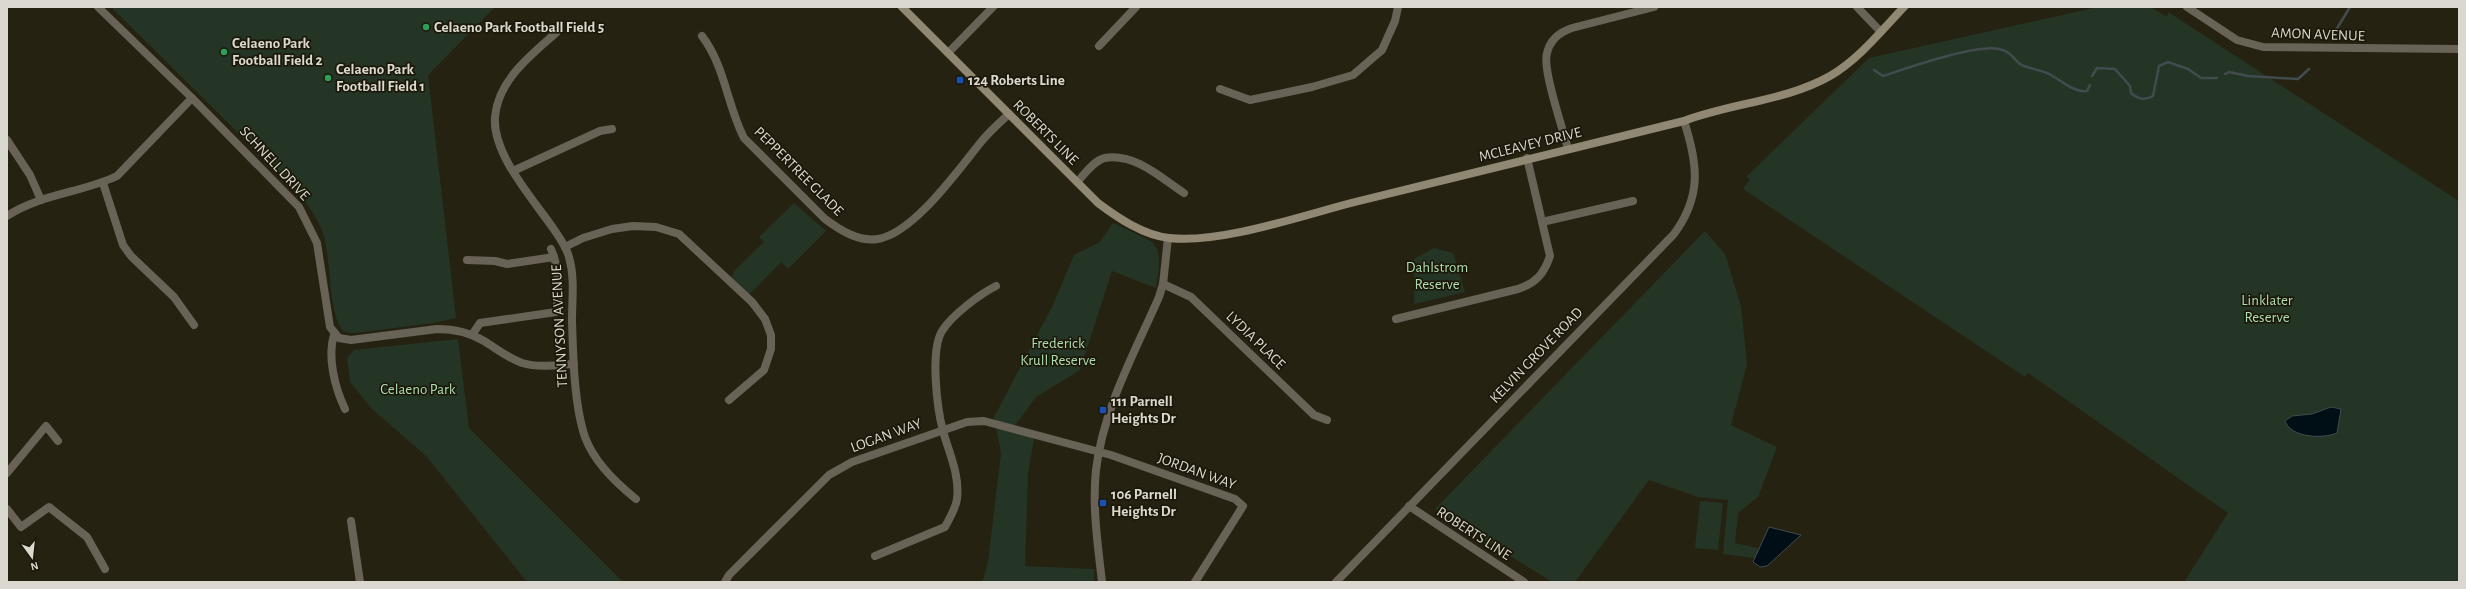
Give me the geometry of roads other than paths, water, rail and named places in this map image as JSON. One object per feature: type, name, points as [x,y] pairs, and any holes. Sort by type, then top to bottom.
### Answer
[{"type":"main road","name":"ROBERTS LINE","points":[[902,7],[1077,182],[1117,218],[1149,232],[1168,238]]},
{"type":"main road","points":[[1880,32],[1904,7]]},
{"type":"main road","name":"MCLEAVEY DRIVE","points":[[1168,238],[1216,236],[1261,226],[1527,158],[1684,121],[1812,85],[1842,68],[1880,32]]},
{"type":"street","name":"SCHNELL DRIVE","points":[[98,7],[286,192],[306,219],[317,244],[328,320],[334,335],[332,343],[337,392],[345,409]]},
{"type":"street","points":[[948,53],[993,7]]},
{"type":"street","points":[[1099,46],[1136,7]]},
{"type":"street","points":[[1220,89],[1250,100],[1312,87],[1353,75],[1382,50],[1395,21],[1398,7]]},
{"type":"street","points":[[1568,149],[1547,68],[1547,52],[1551,45],[1563,32],[1572,28],[1654,7]]},
{"type":"street","points":[[1856,7],[1880,32]]},
{"type":"street","name":"AMON AVENUE","points":[[2187,7],[2237,40],[2263,47],[2459,49]]},
{"type":"street","name":"TENNYSON AVENUE","points":[[557,32],[517,68],[499,100],[495,118],[498,138],[504,156],[565,247],[570,263],[574,298],[572,318],[574,364],[585,437],[602,466],[618,485],[636,499]]},
{"type":"street","name":"PEPPERTREE GLADE","points":[[702,36],[717,58],[736,124],[744,138],[825,219],[839,229],[860,238],[878,239],[908,225],[954,177],[982,141],[1008,114]]},
{"type":"street","points":[[7,216],[41,200],[103,182],[117,176],[192,98]]},
{"type":"street","name":"KELVIN GROVE ROAD","points":[[1336,582],[1674,234],[1687,217],[1693,199],[1695,166],[1684,121]]},
{"type":"street","points":[[513,171],[600,131],[612,129]]},
{"type":"street","points":[[7,140],[30,175],[41,200]]},
{"type":"street","points":[[1077,182],[1091,167],[1104,158],[1134,160],[1184,193]]},
{"type":"street","points":[[1396,319],[1532,284],[1545,271],[1550,256],[1527,158]]},
{"type":"street","points":[[103,182],[123,245],[131,256],[174,298],[194,325]]},
{"type":"street","points":[[1542,222],[1633,200]]},
{"type":"street","points":[[565,247],[583,238],[612,229],[633,226],[656,228],[679,234],[752,302],[765,318],[771,335],[771,349],[764,370],[729,400]]},
{"type":"street","points":[[1102,582],[1095,492],[1099,452],[1117,390],[1163,284],[1168,238]]},
{"type":"street","points":[[467,260],[495,261],[507,264],[553,253],[559,298],[556,312],[480,323],[472,335]]},
{"type":"street","name":"LYDIA PLACE","points":[[1163,284],[1178,289],[1191,297],[1314,415],[1327,420]]},
{"type":"street","points":[[875,556],[945,527],[957,501],[957,483],[943,430],[936,366],[942,331],[977,296],[996,286]]},
{"type":"street","points":[[334,335],[339,338],[351,340],[437,329],[450,329],[472,335],[510,358],[523,363],[538,366],[574,364]]},
{"type":"street","name":"LOGAN WAY","points":[[725,582],[729,575],[829,475],[852,462],[943,430],[967,422],[984,421],[1099,452]]},
{"type":"street","points":[[7,473],[46,426],[58,441]]},
{"type":"street","name":"JORDAN WAY","points":[[1099,452],[1235,499],[1243,506],[1195,582]]},
{"type":"street","name":"ROBERTS LINE","points":[[1409,506],[1524,582]]},
{"type":"street","points":[[7,509],[21,527],[49,507],[87,537],[105,569]]},
{"type":"street","points":[[351,521],[360,582]]},
{"type":"waterway","points":[[2333,35],[2350,7]]},
{"type":"waterway","points":[[1874,70],[1883,76],[1958,53],[1988,48],[2003,50],[2009,53],[2020,64],[2046,73],[2077,90],[2087,91],[2090,85]]},
{"type":"waterway","points":[[2092,76],[2097,68],[2115,69],[2130,86],[2131,93],[2136,97],[2144,99],[2153,96],[2159,66],[2168,62],[2188,69],[2201,78],[2217,78]]},
{"type":"waterway","points":[[2225,74],[2229,72],[2248,76],[2298,79],[2309,69]]},
{"type":"place","name":"Celaeno Park Football Field 5","points":[[426,27]]},
{"type":"place","name":"Celaeno Park Football Field 2","points":[[224,52]]},
{"type":"place","name":"Celaeno Park Football Field 1","points":[[328,78]]},
{"type":"place","name":"124 Roberts Line","points":[[960,80]]},
{"type":"place","name":"111 Parnell Heights Dr","points":[[1103,410]]},
{"type":"place","name":"106 Parnell Heights Dr","points":[[1103,503]]},
{"type":"park label","name":"Dahlstrom Reserve","points":[[1437,276]]},
{"type":"park label","name":"Linklater Reserve","points":[[2267,308]]},
{"type":"park label","name":"Frederick Krull Reserve","points":[[1058,352]]},
{"type":"park label","name":"Celaeno Park","points":[[418,389]]}]
